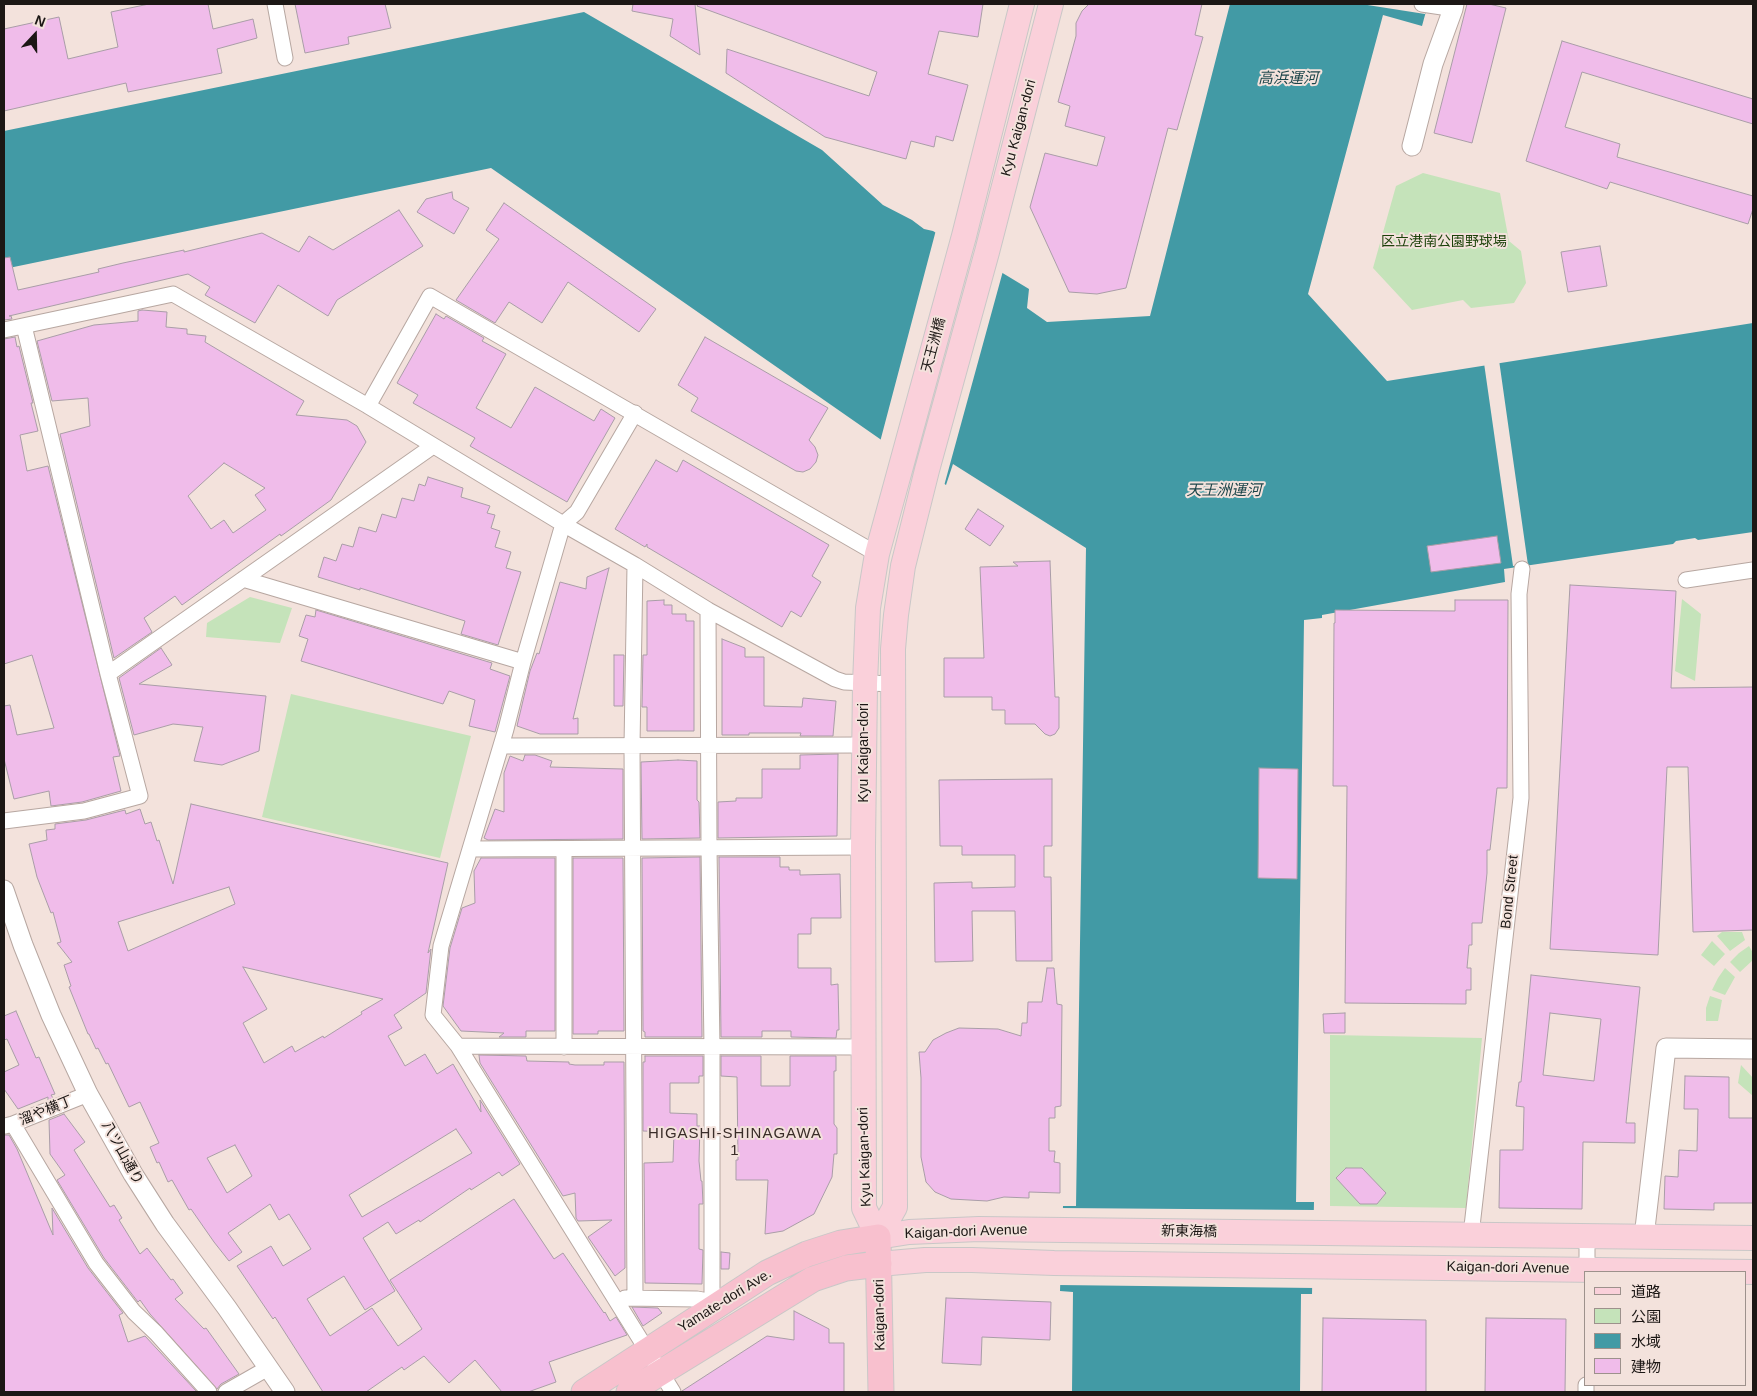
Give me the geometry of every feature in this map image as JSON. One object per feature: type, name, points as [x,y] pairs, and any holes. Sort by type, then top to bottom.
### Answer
[{"type":"highway","name":"Kaigan-dori","points":[[878,1237],[881,1392]]},
{"type":"highway","name":"Yamate-dori Ave.","points":[[584,1392],[767,1273],[807,1254],[841,1243],[878,1237]]},
{"type":"highway","name":"Yamate-dori Ave.","points":[[630,1392],[666,1382],[814,1279],[846,1268],[879,1264]]},
{"type":"main road","name":"Kyu Kaigan-dori","points":[[964,236],[1022,4]]},
{"type":"main road","name":"Kyu Kaigan-dori","points":[[987,252],[1051,4]]},
{"type":"main road","name":"天王洲橋","points":[[904,454],[964,236]]},
{"type":"main road","name":"天王洲橋","points":[[927,470],[987,252]]},
{"type":"main road","name":"Kyu Kaigan-dori","points":[[878,1237],[864,1208],[863,846],[865,684],[868,608],[877,554],[904,454]]},
{"type":"main road","name":"Kyu Kaigan-dori","points":[[878,1237],[895,1206],[894,684],[896,616],[903,566],[927,470]]},
{"type":"main road","name":"新東海橋","points":[[1055,1230],[1324,1234],[1473,1225]]},
{"type":"main road","points":[[1473,1225],[1587,1236],[1753,1238]]},
{"type":"main road","name":"Kaigan-dori Avenue","points":[[878,1237],[909,1232],[953,1230],[1055,1230]]},
{"type":"main road","name":"Kaigan-dori Avenue","points":[[879,1264],[925,1260],[1587,1271]]},
{"type":"street","points":[[275,4],[285,58]]},
{"type":"street","points":[[1412,146],[1432,64],[1450,7],[1422,4]]},
{"type":"street","points":[[4,330],[173,294],[368,406],[708,610],[835,679],[865,684],[894,684]]},
{"type":"street","points":[[368,406],[430,296],[877,554]]},
{"type":"street","points":[[4,821],[84,811],[140,796],[108,674],[24,326]]},
{"type":"street","points":[[635,413],[577,512],[563,524],[501,746],[441,946],[433,1015],[458,1046],[666,1382]]},
{"type":"street","points":[[108,674],[433,446]]},
{"type":"street","points":[[635,565],[632,746],[635,1298]]},
{"type":"street","name":"Bond Street","points":[[1473,1225],[1521,798],[1519,594],[1522,569]]},
{"type":"street","points":[[1686,580],[1753,570]]},
{"type":"street","points":[[243,579],[523,662]]},
{"type":"street","points":[[708,610],[712,1292],[719,1303]]},
{"type":"street","points":[[501,746],[865,745]]},
{"type":"street","points":[[470,849],[863,846]]},
{"type":"street","points":[[564,849],[564,1047]]},
{"type":"street","name":"八ツ山通り","points":[[4,890],[23,945],[51,1015],[88,1094],[133,1174],[165,1224],[227,1308],[284,1392]]},
{"type":"street","points":[[458,1046],[863,1047]]},
{"type":"street","points":[[1644,1237],[1666,1048],[1753,1049]]},
{"type":"street","name":"溜や横丁","points":[[8,1125],[88,1094]]},
{"type":"street","points":[[8,1125],[96,1263],[134,1312],[156,1333],[209,1392]]},
{"type":"street","points":[[1587,1236],[1587,1271]]},
{"type":"street","points":[[614,1299],[697,1300],[719,1303]]},
{"type":"street","points":[[226,1392],[268,1368]]},
{"type":"green space","name":"区立港南公園野球場","points":[[1423,173],[1500,193],[1509,241],[1521,251],[1526,283],[1514,303],[1471,308],[1463,300],[1412,310],[1373,268],[1396,186]]},
{"type":"green space","points":[[250,597],[292,608],[280,643],[206,637],[207,623]]},
{"type":"green space","points":[[1682,599],[1701,614],[1695,681],[1675,671]]},
{"type":"green space","points":[[291,694],[471,736],[440,858],[262,817]]},
{"type":"green space","points":[[1722,932],[1742,932],[1745,940],[1730,951],[1717,936]]},
{"type":"green space","points":[[1712,941],[1725,954],[1714,966],[1701,955]]},
{"type":"green space","points":[[1749,946],[1753,953],[1753,960],[1740,972],[1730,962]]},
{"type":"green space","points":[[1725,968],[1735,977],[1725,995],[1712,990]]},
{"type":"green space","points":[[1710,996],[1722,1000],[1718,1021],[1706,1021],[1706,1008]]},
{"type":"green space","points":[[1330,1035],[1482,1038],[1466,1208],[1330,1206]]},
{"type":"green space","points":[[1741,1065],[1753,1078],[1753,1096],[1738,1083]]},
{"type":"water","name":"天王洲運河","points":[[1230,4],[1428,4],[1422,26],[1383,15],[1308,294],[1387,381],[1753,323],[1753,532],[1698,540],[1695,538],[1676,541],[1673,544],[1504,569],[1505,582],[1322,615],[1322,618],[1304,620],[1296,1202],[1314,1202],[1312,1294],[1301,1294],[1300,1392],[1072,1392],[1073,1292],[1060,1291],[1063,1206],[1076,1206],[1086,548],[953,464],[946,485],[491,168],[4,269],[4,131],[584,12],[822,150],[883,205],[912,220],[924,229],[933,231],[1029,289],[1027,308],[1047,322],[1150,316]]},
{"type":"pier","points":[[1361,4],[1427,4],[1425,14]]},
{"type":"pier","points":[[936,230],[1003,271],[944,486],[880,442]]},
{"type":"pier","points":[[1499,360],[1528,565],[1513,566],[1484,363]]},
{"type":"pier","points":[[1060,1208],[1316,1210],[1315,1288],[1058,1285]]},
{"type":"building","points":[[149,4],[208,4],[213,29],[253,19],[257,38],[217,49],[222,73],[128,92],[126,83],[4,111],[4,29],[59,17],[68,59],[118,47],[111,12]]},
{"type":"building","points":[[295,4],[385,4],[391,28],[348,37],[349,44],[305,53]]},
{"type":"building","points":[[633,4],[695,4],[700,55],[670,36],[673,19],[632,11]]},
{"type":"building","points":[[698,4],[983,4],[978,37],[939,31],[928,74],[968,85],[953,141],[936,136],[934,147],[911,141],[906,159],[825,137],[726,73],[727,49],[869,96],[877,72],[697,6]]},
{"type":"building","points":[[1089,4],[1202,4],[1195,35],[1203,37],[1177,130],[1168,128],[1126,288],[1097,294],[1069,292],[1030,207],[1045,153],[1097,166],[1105,137],[1065,126],[1070,106],[1058,102],[1076,36],[1076,23],[1082,11]]},
{"type":"building","points":[[1467,4],[1489,4],[1506,8],[1472,143],[1434,133]]},
{"type":"building","points":[[1562,41],[1753,99],[1753,124],[1582,72],[1565,127],[1620,144],[1617,157],[1753,196],[1753,209],[1748,224],[1610,182],[1607,189],[1526,161]]},
{"type":"building","points":[[452,192],[453,199],[469,208],[454,234],[417,212],[426,199]]},
{"type":"building","points":[[504,203],[656,309],[639,332],[568,282],[542,323],[509,302],[495,323],[456,300],[499,239],[486,230]]},
{"type":"building","points":[[399,210],[423,246],[337,300],[328,316],[278,285],[255,323],[205,295],[210,287],[188,274],[9,316],[12,319],[4,320],[4,258],[10,257],[18,290],[99,272],[98,269],[123,263],[184,250],[184,252],[262,233],[299,252],[309,236],[333,250]]},
{"type":"building","points":[[1600,246],[1607,286],[1568,292],[1561,252]]},
{"type":"building","points":[[138,311],[167,312],[166,327],[187,329],[187,334],[206,336],[205,342],[304,401],[296,415],[347,420],[357,426],[366,442],[331,500],[281,536],[280,534],[182,605],[175,596],[144,618],[152,632],[114,658],[60,434],[90,426],[88,398],[52,401],[37,341],[94,325],[138,321]],"holes":[[[224,463],[265,488],[255,495],[266,510],[233,533],[224,520],[211,529],[188,496]]]},
{"type":"building","points":[[436,314],[444,319],[446,316],[484,338],[482,341],[506,354],[476,408],[511,428],[535,387],[594,421],[601,409],[615,418],[567,502],[470,446],[475,438],[413,403],[418,395],[397,383]]},
{"type":"building","points":[[15,337],[33,403],[31,403],[38,431],[20,435],[27,471],[48,466],[120,756],[113,757],[121,791],[82,802],[51,806],[49,791],[14,799],[4,759],[4,706],[10,705],[17,735],[54,728],[32,655],[4,664],[4,339]]},
{"type":"building","points":[[705,337],[828,408],[809,440],[815,447],[818,455],[816,462],[810,469],[803,472],[796,471],[691,411],[698,398],[678,385]]},
{"type":"building","points":[[656,460],[677,472],[683,460],[829,545],[812,576],[821,582],[801,617],[791,611],[782,627],[647,547],[647,544],[645,547],[615,529]]},
{"type":"building","points":[[428,477],[463,488],[461,497],[490,506],[487,513],[495,515],[491,528],[500,531],[495,547],[511,552],[506,568],[521,572],[498,645],[461,634],[465,621],[360,588],[360,590],[318,577],[324,557],[336,561],[342,544],[353,547],[359,527],[376,532],[382,514],[396,518],[402,498],[414,501],[419,484],[425,486]]},
{"type":"building","points":[[978,509],[1004,526],[990,546],[965,529]]},
{"type":"building","points":[[1497,536],[1501,563],[1431,572],[1427,546]]},
{"type":"building","points":[[1050,561],[1055,697],[1059,697],[1059,728],[1055,734],[1050,736],[1045,734],[1035,724],[1005,724],[1005,710],[992,710],[992,697],[944,697],[944,658],[984,658],[980,567],[1018,566],[1013,562]]},
{"type":"building","points":[[609,568],[573,719],[578,718],[578,734],[540,734],[517,726],[530,671],[537,653],[539,654],[560,582],[586,589],[587,577]]},
{"type":"building","points":[[1570,585],[1676,591],[1671,688],[1753,687],[1753,930],[1693,932],[1688,767],[1667,767],[1658,955],[1550,949]]},
{"type":"building","points":[[664,600],[664,605],[672,605],[672,614],[686,614],[686,621],[694,621],[694,731],[647,731],[647,707],[642,707],[643,655],[647,655],[647,601]]},
{"type":"building","points":[[1455,600],[1508,600],[1507,788],[1497,788],[1490,850],[1487,850],[1487,873],[1482,923],[1472,923],[1472,945],[1469,945],[1467,968],[1471,968],[1471,990],[1466,990],[1466,1004],[1345,1003],[1347,786],[1333,786],[1335,610],[1455,611]]},
{"type":"building","points":[[316,610],[492,663],[490,669],[510,676],[495,732],[469,726],[475,700],[449,691],[443,704],[301,661],[308,639],[299,636],[306,615],[315,617]]},
{"type":"building","points":[[722,639],[745,648],[745,657],[764,657],[764,706],[802,707],[803,698],[836,701],[833,736],[800,736],[801,733],[722,735]]},
{"type":"building","points":[[161,648],[172,665],[139,684],[266,696],[259,751],[222,765],[194,761],[203,727],[173,724],[134,735],[119,678]]},
{"type":"building","points":[[614,655],[624,655],[623,706],[614,706]]},
{"type":"building","points":[[838,754],[837,836],[718,838],[718,802],[736,801],[736,798],[762,798],[762,769],[800,769],[800,755]]},
{"type":"building","points":[[525,755],[535,755],[552,761],[550,767],[623,769],[623,839],[488,840],[484,838],[495,809],[504,812],[504,773],[510,756],[523,761]]},
{"type":"building","points":[[697,761],[697,800],[699,802],[700,838],[642,839],[641,762]]},
{"type":"building","points":[[1259,768],[1298,769],[1297,879],[1258,878]]},
{"type":"building","points":[[1052,779],[1052,846],[1044,846],[1044,877],[1051,877],[1052,961],[1016,961],[1015,911],[972,911],[973,961],[935,962],[934,883],[972,882],[972,888],[1015,887],[1015,855],[962,855],[962,846],[940,846],[939,780]]},
{"type":"building","points":[[191,804],[448,863],[428,953],[431,949],[426,993],[394,1015],[402,1028],[388,1036],[405,1066],[425,1054],[437,1074],[453,1064],[481,1112],[480,1100],[520,1164],[502,1176],[499,1172],[471,1190],[470,1188],[420,1222],[419,1220],[396,1234],[388,1222],[363,1238],[395,1291],[365,1310],[344,1276],[307,1299],[330,1336],[372,1308],[398,1346],[422,1329],[390,1280],[514,1199],[554,1259],[563,1253],[610,1321],[616,1317],[627,1335],[549,1362],[556,1382],[528,1392],[502,1392],[475,1360],[449,1383],[424,1356],[404,1370],[402,1367],[366,1392],[323,1392],[275,1317],[273,1319],[237,1266],[271,1246],[283,1266],[311,1249],[289,1214],[279,1220],[270,1204],[228,1233],[242,1252],[229,1261],[191,1209],[189,1210],[172,1180],[168,1182],[150,1147],[159,1143],[140,1102],[129,1107],[108,1063],[106,1064],[88,1034],[69,987],[71,986],[64,965],[72,962],[57,943],[61,942],[53,912],[51,913],[37,877],[29,844],[47,840],[46,830],[55,829],[55,824],[86,820],[125,810],[126,814],[140,809],[145,824],[151,822],[157,841],[159,840],[173,884]],"holes":[[[229,887],[235,904],[128,951],[118,922]],[[243,967],[383,999],[324,1038],[323,1036],[295,1052],[292,1046],[264,1063],[243,1023],[267,1009]],[[456,1129],[472,1153],[362,1217],[349,1195]],[[235,1145],[252,1176],[227,1193],[207,1158]]]},
{"type":"building","points":[[700,857],[702,1037],[645,1037],[645,1032],[643,1031],[642,858]]},
{"type":"building","points":[[719,857],[780,857],[780,867],[789,867],[789,870],[800,870],[800,875],[840,874],[841,918],[811,918],[811,934],[798,934],[798,968],[831,968],[831,985],[838,984],[839,1030],[837,1030],[836,1038],[791,1037],[791,1031],[762,1031],[762,1037],[721,1037]]},
{"type":"building","points":[[481,858],[555,858],[555,1031],[526,1031],[526,1037],[499,1037],[504,1033],[461,1031],[443,1006],[450,948],[462,908],[475,903],[474,871]]},
{"type":"building","points":[[573,858],[623,858],[624,1031],[598,1031],[598,1034],[573,1034]]},
{"type":"building","points":[[1047,968],[1054,968],[1057,1004],[1062,1005],[1061,1106],[1055,1107],[1055,1118],[1049,1118],[1049,1151],[1055,1151],[1054,1162],[1060,1163],[1060,1193],[1029,1192],[1029,1198],[1004,1197],[987,1201],[951,1199],[935,1192],[926,1182],[921,1157],[921,1078],[919,1052],[925,1052],[933,1040],[959,1028],[998,1029],[1021,1036],[1022,1023],[1027,1023],[1028,1002],[1042,1002]]},
{"type":"building","points":[[1531,975],[1640,987],[1626,1123],[1635,1123],[1635,1143],[1583,1142],[1582,1209],[1499,1208],[1500,1150],[1523,1150],[1524,1107],[1516,1106],[1519,1082],[1521,1082]],"holes":[[[1550,1013],[1601,1019],[1594,1081],[1543,1075]]]},
{"type":"building","points":[[16,1011],[36,1058],[39,1057],[55,1094],[51,1095],[53,1098],[48,1100],[48,1097],[18,1109],[4,1089],[4,1072],[19,1065],[7,1039],[4,1040],[4,1016]]},
{"type":"building","points":[[1345,1013],[1345,1033],[1324,1033],[1323,1014]]},
{"type":"building","points":[[479,1055],[526,1056],[527,1061],[569,1062],[569,1064],[575,1065],[604,1065],[604,1062],[624,1062],[625,1268],[615,1276],[588,1237],[612,1220],[578,1221],[576,1218],[575,1193],[563,1196],[480,1063]]},
{"type":"building","points":[[645,1056],[703,1056],[703,1076],[699,1076],[699,1083],[670,1083],[670,1113],[697,1114],[697,1126],[700,1126],[699,1161],[703,1204],[699,1204],[699,1249],[703,1250],[702,1284],[645,1283],[644,1163],[673,1162],[674,1132],[643,1131],[643,1062],[645,1062]]},
{"type":"building","points":[[721,1056],[761,1056],[761,1086],[790,1086],[790,1056],[836,1056],[836,1071],[834,1071],[834,1124],[837,1128],[837,1154],[834,1154],[832,1177],[814,1214],[783,1231],[765,1234],[768,1180],[736,1180],[736,1160],[738,1160],[737,1077],[721,1076]]},
{"type":"building","points":[[1685,1076],[1729,1077],[1729,1118],[1753,1118],[1753,1203],[1714,1203],[1714,1210],[1664,1209],[1665,1176],[1678,1177],[1679,1150],[1697,1151],[1698,1109],[1684,1109]]},
{"type":"building","points":[[64,1114],[85,1142],[74,1150],[110,1207],[114,1205],[122,1218],[119,1220],[140,1254],[147,1248],[171,1280],[173,1279],[183,1293],[175,1299],[204,1329],[206,1328],[239,1374],[221,1384],[217,1389],[150,1314],[140,1300],[138,1302],[104,1258],[57,1180],[65,1175],[50,1154],[49,1120]]},
{"type":"building","points":[[4,1135],[9,1135],[17,1149],[53,1235],[52,1208],[88,1268],[123,1313],[119,1315],[128,1342],[145,1336],[197,1392],[4,1392]]},
{"type":"building","points":[[1346,1168],[1362,1168],[1386,1193],[1377,1204],[1360,1204],[1336,1178]]},
{"type":"building","points":[[721,1252],[730,1253],[729,1269],[721,1269]]},
{"type":"building","points":[[946,1298],[1051,1302],[1050,1340],[982,1337],[981,1365],[942,1363]]},
{"type":"building","points":[[632,1307],[658,1308],[662,1313],[643,1326]]},
{"type":"building","points":[[794,1311],[829,1329],[829,1343],[844,1343],[844,1392],[682,1392],[767,1336],[794,1340]]},
{"type":"building","points":[[1323,1318],[1426,1320],[1426,1392],[1322,1392]]},
{"type":"building","points":[[1486,1318],[1566,1319],[1565,1392],[1485,1392]]},
{"type":"district","name":"HIGASHI-SHINAGAWA 1","points":[[735,1142]]},
{"type":"water label","name":"高浜運河","points":[[1288,79]]}]
